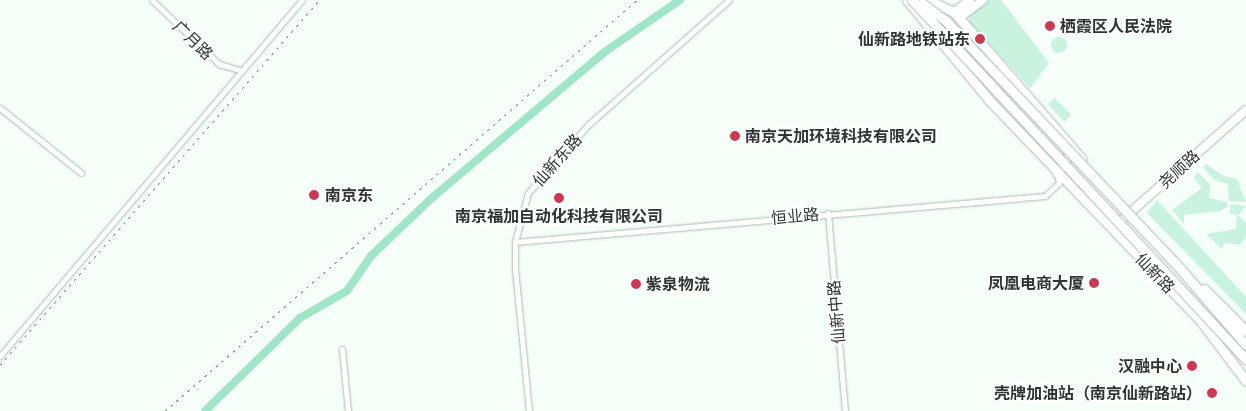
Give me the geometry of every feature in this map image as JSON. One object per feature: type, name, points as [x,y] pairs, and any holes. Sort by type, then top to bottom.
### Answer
[{"type":"main road","name":"仙新路","points":[[907,0],[1056,173],[1112,228],[1200,320],[1245,378]]},
{"type":"main road","name":"仙新路","points":[[912,0],[1246,359]]},
{"type":"main road","name":"仙新路","points":[[919,0],[947,22],[1184,273],[1246,345]]},
{"type":"main road","name":"仙新路","points":[[928,0],[957,15],[1069,145],[1246,340]]},
{"type":"main road","points":[[957,15],[970,0]]},
{"type":"main road","points":[[957,15],[983,0]]},
{"type":"main road","name":"尧顺路","points":[[1112,228],[1245,113]]},
{"type":"main road","points":[[1056,173],[1071,151],[1069,145]]},
{"type":"main road","points":[[1142,246],[1245,378]]},
{"type":"main road","points":[[1184,273],[1246,331]]},
{"type":"street","name":"广月路","points":[[152,0],[219,64],[240,70]]},
{"type":"street","points":[[0,356],[240,70],[302,0]]},
{"type":"street","name":"仙新东路","points":[[529,411],[515,242],[528,193],[544,170],[634,83],[729,0]]},
{"type":"street","points":[[0,108],[81,173]]},
{"type":"street","name":"恒业路","points":[[515,242],[828,213],[1045,196],[1058,183],[1056,173]]},
{"type":"street","name":"仙新中路","points":[[828,213],[845,411]]},
{"type":"street","points":[[342,349],[348,411]]},
{"type":"green space","points":[[988,0],[1001,0],[1049,63],[1030,88],[969,22],[970,13]]},
{"type":"green space","points":[[1059,37],[1065,39],[1067,45],[1065,51],[1059,53],[1053,51],[1051,45],[1053,39]]},
{"type":"green space","points":[[1055,98],[1071,115],[1064,122],[1048,104]]},
{"type":"green space","points":[[1206,164],[1224,176],[1237,179],[1246,202],[1229,201],[1228,184],[1214,180],[1203,167]]},
{"type":"green space","points":[[1197,172],[1210,184],[1209,198],[1227,202],[1228,206],[1220,211],[1184,215],[1184,224],[1172,210],[1202,188],[1194,178]]},
{"type":"green space","points":[[1157,200],[1246,297],[1246,314],[1147,213]]},
{"type":"green space","points":[[1231,204],[1246,206],[1238,215],[1246,223],[1246,238],[1239,245],[1225,243],[1222,249],[1206,234],[1236,229],[1237,215],[1229,213]]},
{"type":"waterway","points":[[205,411],[300,318],[347,291],[371,256],[433,197],[606,51],[680,0]]},
{"type":"railway","points":[[0,365],[320,0]]},
{"type":"railway","points":[[165,411],[637,0]]},
{"type":"place","name":"栖霞区人民法院","points":[[1050,26]]},
{"type":"place","name":"仙新路地铁站东","points":[[980,39]]},
{"type":"place","name":"南京天加环境科技有限公司","points":[[735,136]]},
{"type":"place","name":"南京东","points":[[314,195]]},
{"type":"place","name":"南京福加自动化科技有限公司","points":[[559,198]]},
{"type":"place","name":"凤凰电商大厦","points":[[1094,283]]},
{"type":"place","name":"紫泉物流","points":[[636,284]]},
{"type":"place","name":"汉融中心","points":[[1192,366]]},
{"type":"place","name":"壳牌加油站（南京仙新路站）","points":[[1212,393]]}]
